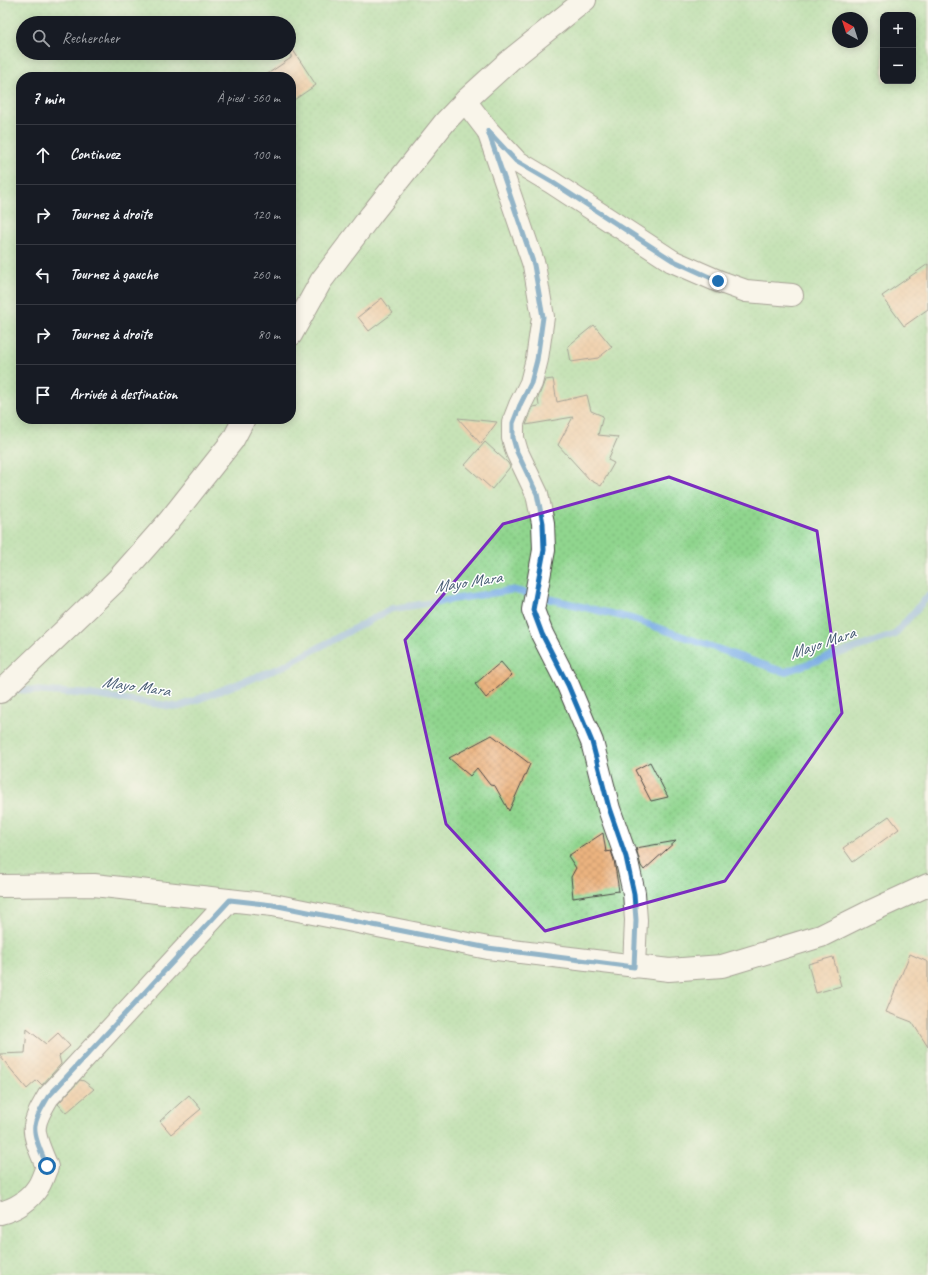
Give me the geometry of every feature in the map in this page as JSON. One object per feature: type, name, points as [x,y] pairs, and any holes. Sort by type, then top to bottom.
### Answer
[{"type":"street","points":[[296,326],[321,281],[381,202],[445,122],[465,101],[509,61],[585,0]]},
{"type":"street","points":[[465,101],[488,131],[516,161],[552,182],[672,260],[718,281],[746,291],[792,294]]},
{"type":"street","points":[[488,131],[534,265],[543,317],[537,360],[531,383],[513,423],[513,438],[517,452],[537,494],[543,523],[544,550],[533,610],[542,634],[568,685],[592,742],[609,808],[626,857],[634,894],[636,920],[634,967]]},
{"type":"street","points":[[0,692],[117,580],[169,521],[233,440],[241,424]]},
{"type":"street","points":[[0,886],[94,885],[273,905],[488,948],[634,967],[669,970],[722,966],[821,936],[867,912],[928,885]]},
{"type":"street","points":[[0,1213],[13,1210],[27,1200],[39,1186],[47,1166],[37,1139],[35,1127],[39,1114],[48,1097],[230,900]]},
{"type":"highlighted area","points":[[669,477],[817,531],[842,713],[725,881],[545,931],[446,824],[405,640],[503,524]]},
{"type":"green space","points":[[0,0],[928,0],[928,1275],[0,1275]]},
{"type":"building","points":[[296,55],[316,85],[296,99],[296,72],[270,72],[288,60],[296,60]]},
{"type":"building","points":[[928,264],[928,309],[904,326],[882,296]]},
{"type":"building","points":[[382,298],[393,313],[369,331],[358,317]]},
{"type":"building","points":[[594,325],[612,347],[598,358],[571,362],[568,346]]},
{"type":"building","points":[[553,379],[557,402],[587,395],[591,411],[603,416],[598,435],[618,437],[608,460],[614,463],[601,486],[590,480],[558,445],[573,417],[526,425],[533,407],[539,406],[538,398],[545,380]]},
{"type":"building","points":[[458,418],[497,422],[481,444]]},
{"type":"building","points":[[485,442],[508,463],[510,467],[492,489],[465,465]]},
{"type":"building","points":[[501,662],[512,675],[486,698],[475,684]]},
{"type":"building","points":[[492,735],[530,764],[509,811],[495,786],[490,785],[477,768],[470,776],[449,758]]},
{"type":"building","points":[[650,762],[668,797],[651,801],[635,770]]},
{"type":"building","points":[[889,816],[899,829],[853,862],[843,848]]},
{"type":"building","points":[[603,833],[606,852],[611,851],[614,860],[619,891],[573,898],[571,877],[576,868],[568,856]]},
{"type":"building","points":[[676,841],[644,870],[641,866],[636,848]]},
{"type":"building","points":[[910,954],[928,962],[928,1047],[912,1022],[886,1012]]},
{"type":"building","points":[[833,957],[841,986],[816,993],[808,964]]},
{"type":"building","points":[[27,1029],[46,1044],[58,1033],[70,1046],[59,1056],[61,1064],[42,1085],[37,1080],[27,1089],[0,1056],[0,1054],[25,1053]]},
{"type":"building","points":[[80,1080],[84,1081],[94,1089],[66,1113],[58,1104]]},
{"type":"building","points":[[189,1095],[201,1109],[171,1134],[160,1121]]},
{"type":"waterway","name":"Mayo Mara","points":[[10,689],[86,694],[178,707],[282,667],[391,609],[513,590],[633,619],[784,672],[894,635],[928,596]]},
{"type":"route","points":[[47,1166],[37,1139],[35,1127],[39,1114],[48,1097],[230,900],[273,905],[488,948],[634,967],[636,920],[634,894],[626,857],[609,808],[592,742],[568,685],[542,634],[533,610],[544,550],[543,523],[537,494],[517,452],[513,438],[513,423],[531,383],[537,360],[543,317],[534,265],[488,131],[516,161],[552,182],[672,260],[718,281]]}]
